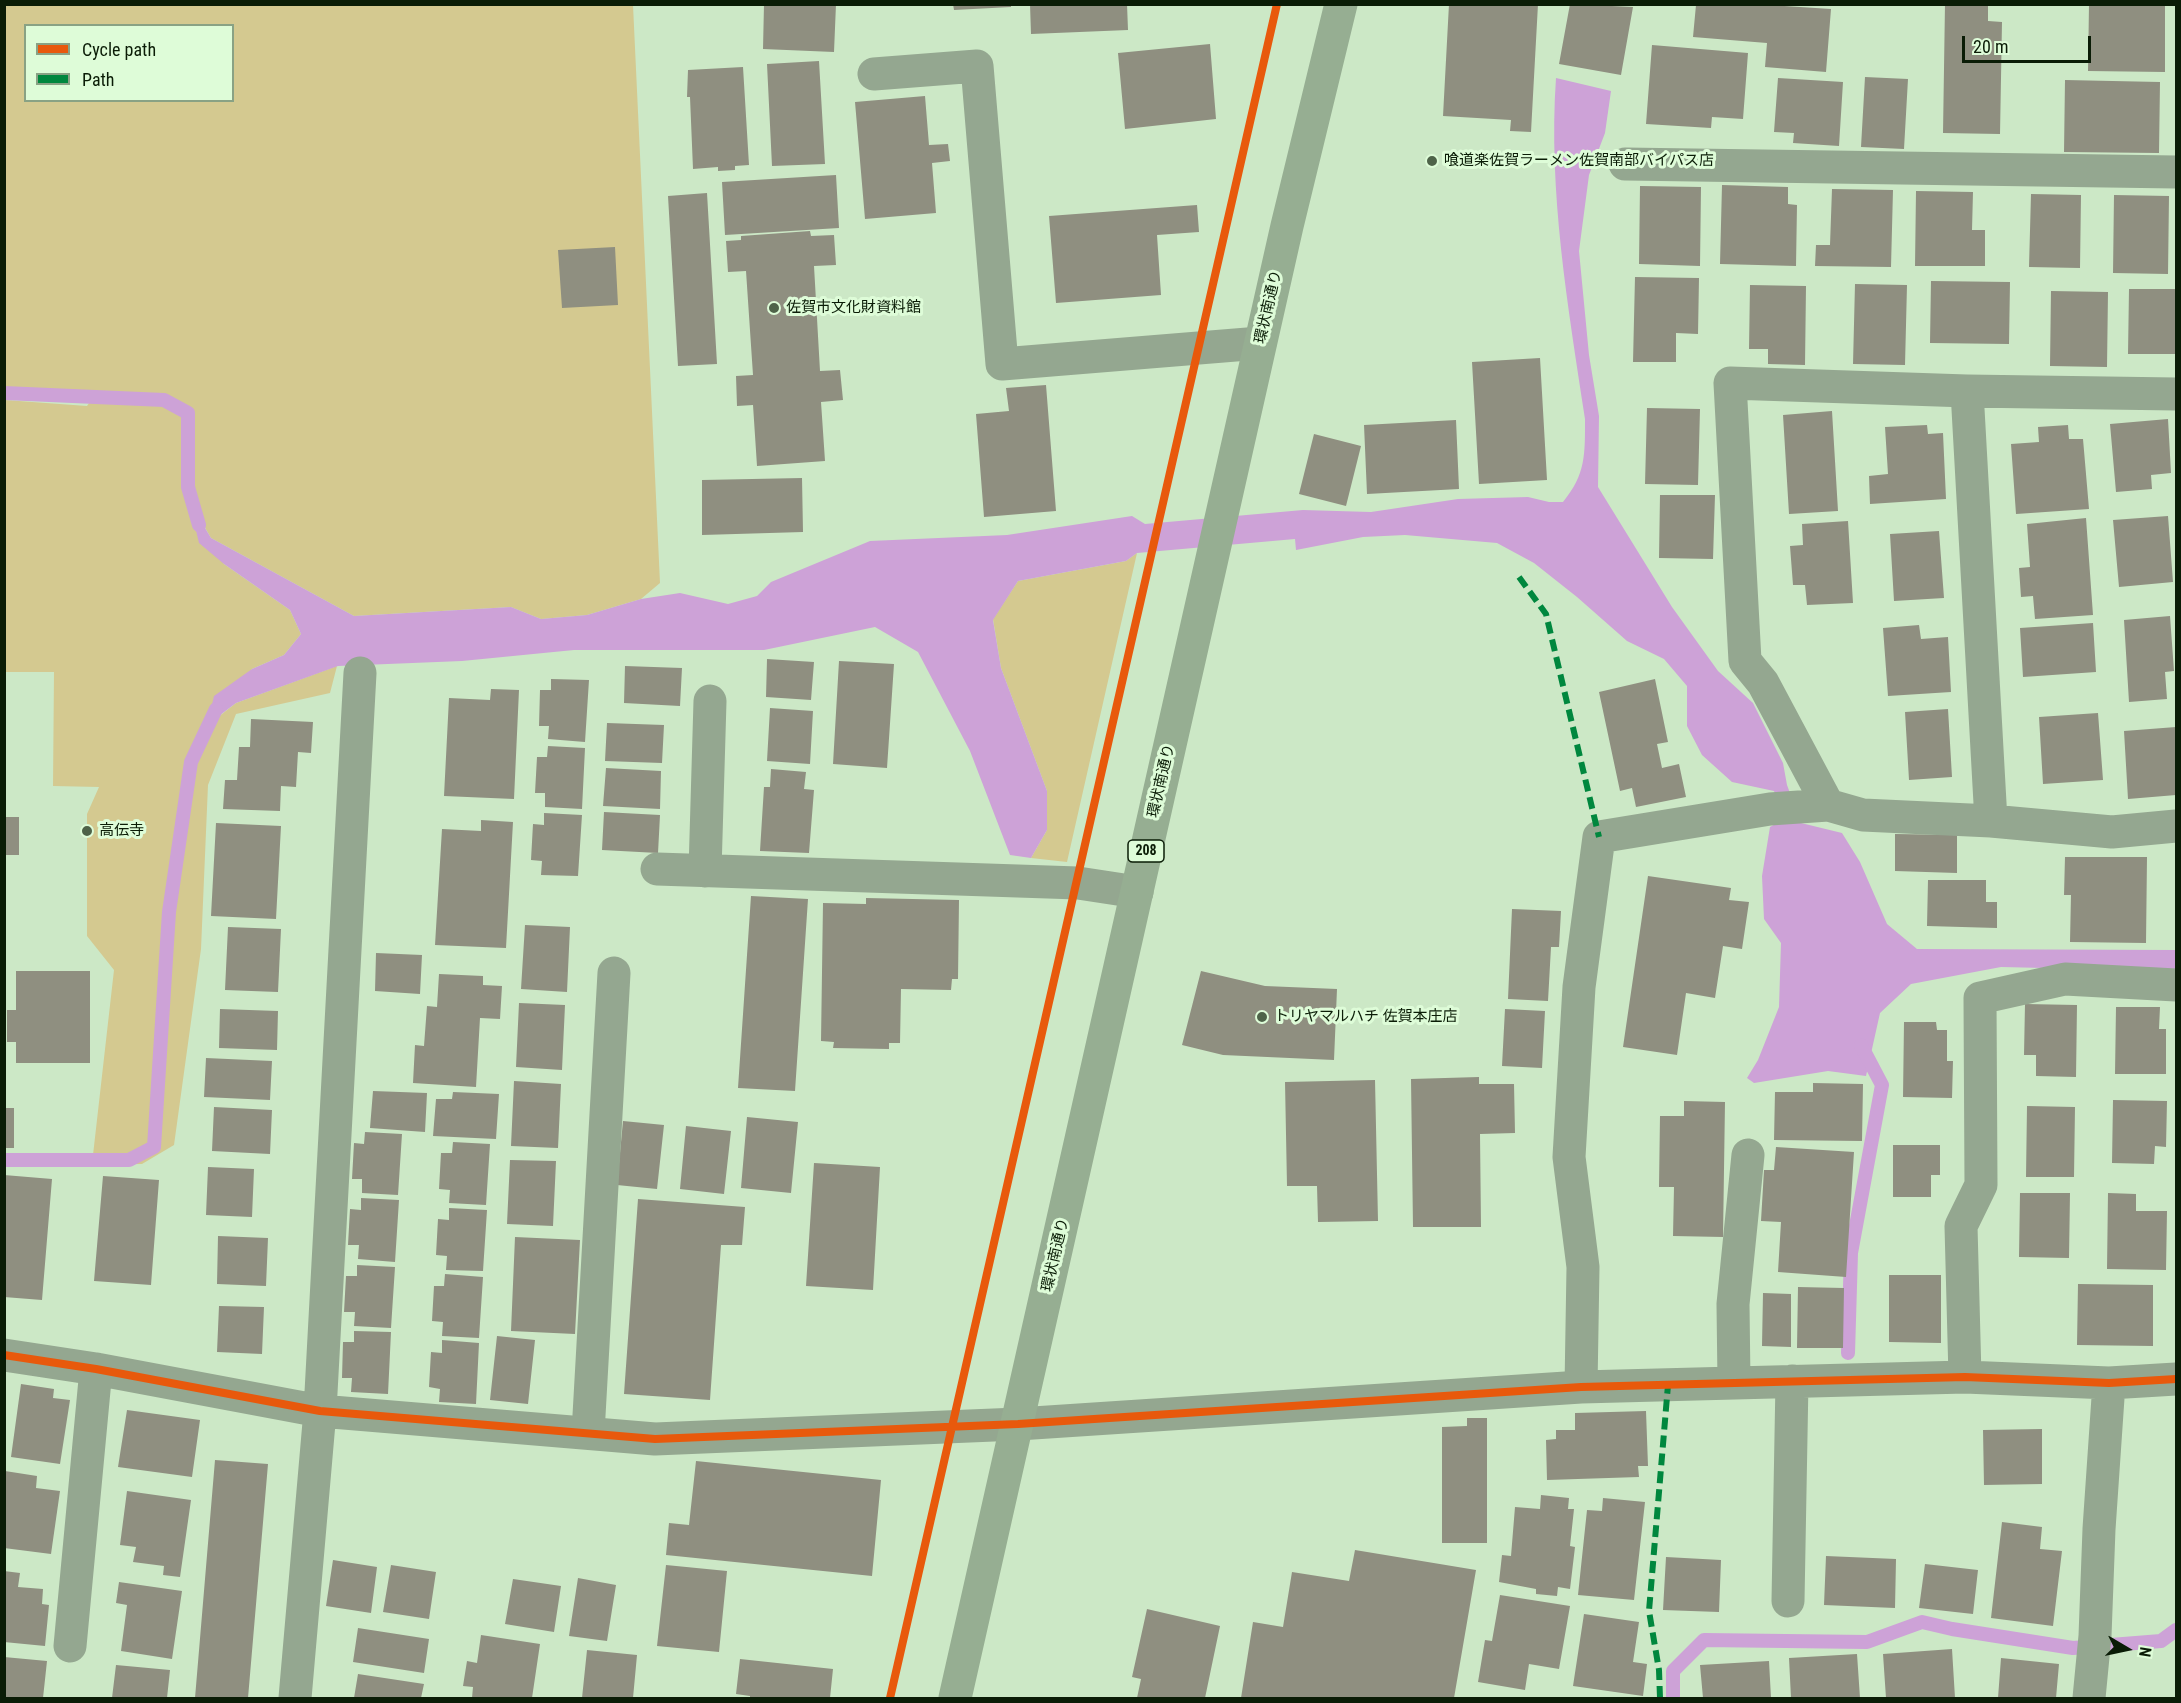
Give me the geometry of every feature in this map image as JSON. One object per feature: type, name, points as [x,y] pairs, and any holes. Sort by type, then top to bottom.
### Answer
[{"type":"highway","name":"環状南通り","points":[[955,1698],[1260,343],[1341,4]]},
{"type":"street","points":[[874,74],[976,66],[1002,364],[1260,343]]},
{"type":"street","points":[[1625,164],[2176,172]]},
{"type":"street","points":[[1816,806],[1763,682],[1745,661],[1730,383],[1967,391],[2176,394]]},
{"type":"street","points":[[1967,391],[1991,821]]},
{"type":"street","points":[[295,1698],[320,1412],[360,673]]},
{"type":"street","points":[[705,871],[710,701]]},
{"type":"street","points":[[1581,1388],[1583,1266],[1569,1157],[1579,987],[1599,837],[1770,809],[1816,806],[1863,815],[1991,821],[2112,832],[2176,826]]},
{"type":"street","points":[[657,869],[1078,883],[1137,892]]},
{"type":"street","points":[[588,1433],[614,973]]},
{"type":"street","points":[[1965,1377],[1960,1226],[1981,1185],[1980,998],[2065,979],[2176,985]]},
{"type":"street","points":[[1734,1383],[1733,1304],[1748,1155]]},
{"type":"street","points":[[4,1355],[96,1369],[320,1412],[654,1439],[1018,1424],[1581,1388],[1965,1377],[2109,1383],[2176,1379]]},
{"type":"street","points":[[70,1646],[96,1369]]},
{"type":"street","points":[[1788,1602],[1792,1382]]},
{"type":"street","points":[[2089,1698],[2109,1383]]},
{"type":"shaded area","points":[[5,5],[633,5],[660,583],[641,599],[587,615],[541,619],[511,607],[354,616],[211,538],[191,503],[224,564],[290,610],[301,634],[284,655],[252,669],[208,725],[236,703],[337,666],[330,693],[236,714],[208,785],[201,949],[174,1145],[142,1164],[5,1166],[5,1156],[93,1155],[114,970],[87,936],[87,814],[99,787],[53,786],[54,672],[4,672],[5,400],[87,406],[94,396],[5,390]]},
{"type":"shaded area","points":[[1556,78],[1611,91],[1605,133],[1589,175],[1579,251],[1589,355],[1599,416],[1598,487],[1672,607],[1718,671],[1753,703],[1783,763],[1787,785],[1801,823],[1842,833],[1860,862],[1887,924],[1917,949],[2176,950],[2176,971],[2001,967],[1911,984],[1880,1013],[1866,1076],[1828,1071],[1754,1083],[1747,1078],[1758,1060],[1779,1007],[1781,943],[1764,919],[1762,876],[1770,827],[1784,819],[1774,791],[1732,782],[1702,755],[1687,726],[1687,686],[1664,659],[1627,641],[1534,563],[1497,543],[1405,535],[1363,537],[1296,550],[1295,539],[1137,553],[1126,561],[1018,581],[993,620],[1001,668],[1047,791],[1047,830],[1031,858],[1010,855],[970,751],[918,652],[875,627],[764,650],[574,650],[462,661],[338,666],[236,703],[207,725],[214,696],[252,669],[284,655],[301,634],[290,610],[224,564],[199,543],[189,501],[211,538],[354,616],[511,607],[541,619],[587,615],[641,599],[680,593],[728,604],[757,596],[771,582],[870,541],[1007,535],[1132,516],[1145,524],[1303,510],[1371,512],[1458,499],[1528,497],[1549,502],[1563,502],[1571,492],[1583,463],[1585,419],[1566,292],[1557,206],[1554,121]]},
{"type":"shaded area","points":[[1137,553],[1067,862],[1031,858],[1047,830],[1047,791],[1001,668],[993,619],[1018,581],[1126,561]]},
{"type":"building","points":[[764,4],[836,4],[834,52],[763,49]]},
{"type":"building","points":[[953,4],[1011,4],[1011,7],[954,10]]},
{"type":"building","points":[[1030,4],[1127,4],[1128,30],[1031,34]]},
{"type":"building","points":[[1449,4],[1538,4],[1531,132],[1510,131],[1511,120],[1443,116]]},
{"type":"building","points":[[1570,4],[1633,7],[1621,75],[1559,64]]},
{"type":"building","points":[[1945,4],[1988,5],[1988,21],[2002,22],[2000,134],[1943,133]]},
{"type":"building","points":[[2089,4],[2165,5],[2165,72],[2088,71]]},
{"type":"building","points":[[1696,5],[1769,5],[1831,9],[1826,72],[1765,67],[1767,43],[1693,37]]},
{"type":"building","points":[[1210,44],[1216,119],[1125,129],[1118,53]]},
{"type":"building","points":[[1652,45],[1748,53],[1743,119],[1712,117],[1711,128],[1646,124]]},
{"type":"building","points":[[819,61],[825,164],[772,166],[767,64]]},
{"type":"building","points":[[743,67],[749,165],[735,166],[735,170],[718,171],[718,167],[693,169],[690,97],[687,97],[688,70]]},
{"type":"building","points":[[1865,77],[1908,79],[1904,149],[1861,147]]},
{"type":"building","points":[[1778,78],[1843,82],[1839,146],[1793,143],[1794,133],[1774,132]]},
{"type":"building","points":[[2065,80],[2160,82],[2159,153],[2064,152]]},
{"type":"building","points":[[925,96],[929,145],[948,144],[950,161],[932,163],[936,213],[865,219],[855,102]]},
{"type":"building","points":[[836,175],[839,228],[725,235],[722,182]]},
{"type":"building","points":[[1722,185],[1788,187],[1788,204],[1797,205],[1796,266],[1720,264]]},
{"type":"building","points":[[1640,186],[1701,187],[1700,266],[1639,264]]},
{"type":"building","points":[[1832,189],[1893,190],[1891,267],[1815,266],[1816,245],[1830,245]]},
{"type":"building","points":[[1916,191],[1973,192],[1972,230],[1985,230],[1985,266],[1915,266]]},
{"type":"building","points":[[707,193],[717,364],[678,366],[668,196]]},
{"type":"building","points":[[2031,194],[2081,195],[2080,268],[2029,267]]},
{"type":"building","points":[[2114,195],[2169,196],[2168,274],[2113,273]]},
{"type":"building","points":[[1197,205],[1199,232],[1157,235],[1161,295],[1056,303],[1049,216]]},
{"type":"building","points":[[810,231],[811,236],[834,235],[836,265],[814,266],[820,371],[840,370],[843,400],[821,402],[825,461],[757,466],[753,405],[737,406],[736,376],[753,375],[746,271],[728,272],[726,241],[741,240],[741,236]]},
{"type":"building","points":[[615,247],[618,305],[562,308],[558,250]]},
{"type":"building","points":[[1635,277],[1699,278],[1698,334],[1676,333],[1676,362],[1633,362]]},
{"type":"building","points":[[1931,281],[2010,282],[2009,344],[1930,343]]},
{"type":"building","points":[[1855,284],[1907,285],[1905,365],[1853,364]]},
{"type":"building","points":[[1750,285],[1806,286],[1805,365],[1768,364],[1768,349],[1749,349]]},
{"type":"building","points":[[2129,289],[2176,289],[2176,354],[2128,354]]},
{"type":"building","points":[[2051,291],[2108,292],[2107,367],[2050,366]]},
{"type":"building","points":[[1540,358],[1547,480],[1479,484],[1472,362]]},
{"type":"building","points":[[1046,385],[1056,511],[984,517],[976,414],[1009,411],[1006,388]]},
{"type":"building","points":[[1647,408],[1700,409],[1698,485],[1645,484]]},
{"type":"building","points":[[1832,411],[1838,511],[1789,514],[1783,415]]},
{"type":"building","points":[[2168,419],[2171,473],[2151,475],[2152,489],[2116,492],[2110,424]]},
{"type":"building","points":[[1456,420],[1459,489],[1367,494],[1364,425]]},
{"type":"building","points":[[1927,425],[1928,434],[1943,433],[1946,499],[1870,504],[1869,476],[1888,474],[1885,427]]},
{"type":"building","points":[[2068,425],[2069,439],[2083,439],[2089,509],[2016,514],[2011,444],[2039,442],[2038,427]]},
{"type":"building","points":[[1314,434],[1361,446],[1346,506],[1299,494]]},
{"type":"building","points":[[802,478],[803,532],[702,535],[702,480]]},
{"type":"building","points":[[1660,495],[1715,495],[1713,559],[1659,558]]},
{"type":"building","points":[[2168,516],[2173,582],[2119,587],[2113,520]]},
{"type":"building","points":[[2086,518],[2093,615],[2035,619],[2033,596],[2021,597],[2019,568],[2030,567],[2027,524]]},
{"type":"building","points":[[1848,521],[1853,603],[1807,605],[1805,585],[1793,585],[1790,546],[1803,545],[1802,524]]},
{"type":"building","points":[[1939,531],[1944,598],[1894,601],[1890,534]]},
{"type":"building","points":[[2170,616],[2174,671],[2165,672],[2167,699],[2129,702],[2124,620]]},
{"type":"building","points":[[2093,623],[2096,672],[2023,677],[2020,628]]},
{"type":"building","points":[[1919,625],[1921,639],[1948,637],[1951,692],[1888,696],[1883,628]]},
{"type":"building","points":[[767,659],[814,662],[811,700],[766,697]]},
{"type":"building","points":[[839,661],[894,664],[887,768],[833,764]]},
{"type":"building","points":[[625,666],[682,668],[680,706],[624,703]]},
{"type":"building","points":[[551,679],[589,680],[585,742],[548,739],[549,726],[539,726],[540,690],[551,690]]},
{"type":"building","points":[[1655,679],[1668,742],[1657,744],[1662,768],[1679,764],[1686,797],[1636,807],[1632,788],[1620,791],[1599,692]]},
{"type":"building","points":[[491,689],[519,690],[514,799],[444,796],[449,698],[490,700]]},
{"type":"building","points":[[770,708],[813,711],[810,764],[767,761]]},
{"type":"building","points":[[1948,709],[1952,777],[1909,780],[1905,712]]},
{"type":"building","points":[[2098,713],[2103,780],[2043,784],[2039,717]]},
{"type":"building","points":[[251,719],[313,722],[311,753],[298,752],[296,787],[281,786],[280,811],[223,809],[225,780],[237,780],[239,747],[250,747]]},
{"type":"building","points":[[607,723],[664,725],[662,763],[605,761]]},
{"type":"building","points":[[2176,727],[2176,795],[2128,799],[2124,731]]},
{"type":"building","points":[[548,746],[585,748],[582,809],[545,807],[545,793],[535,793],[537,757],[547,757]]},
{"type":"building","points":[[606,768],[661,771],[660,809],[603,806]]},
{"type":"building","points":[[771,769],[806,772],[804,789],[814,790],[809,853],[760,851],[764,787],[770,787]]},
{"type":"building","points":[[604,812],[660,815],[658,853],[602,850]]},
{"type":"building","points":[[544,813],[582,815],[578,876],[541,875],[542,861],[531,860],[533,824],[544,825]]},
{"type":"building","points":[[4,817],[19,817],[19,855],[4,855]]},
{"type":"building","points":[[481,820],[513,822],[506,948],[435,945],[442,829],[481,831]]},
{"type":"building","points":[[216,823],[281,826],[276,919],[211,916]]},
{"type":"building","points":[[1895,834],[1957,835],[1957,873],[1895,871]]},
{"type":"building","points":[[2065,857],[2147,857],[2146,943],[2070,942],[2071,895],[2064,895]]},
{"type":"building","points":[[1648,876],[1731,888],[1729,900],[1749,902],[1742,949],[1723,946],[1715,998],[1686,993],[1677,1055],[1623,1047]]},
{"type":"building","points":[[1928,880],[1986,880],[1986,902],[1997,902],[1997,928],[1927,926]]},
{"type":"building","points":[[751,896],[808,899],[795,1091],[738,1088]]},
{"type":"building","points":[[866,898],[959,900],[958,979],[952,979],[951,990],[901,989],[900,1043],[889,1043],[889,1049],[833,1048],[834,1042],[821,1041],[823,903],[866,904]]},
{"type":"building","points":[[1512,909],[1561,911],[1559,947],[1551,947],[1548,1001],[1508,999]]},
{"type":"building","points":[[525,925],[570,927],[567,992],[521,989]]},
{"type":"building","points":[[228,927],[281,929],[278,992],[225,990]]},
{"type":"building","points":[[376,953],[422,955],[420,994],[375,991]]},
{"type":"building","points":[[16,971],[90,971],[90,1063],[16,1063],[16,1042],[7,1042],[7,1010],[16,1010]]},
{"type":"building","name":"トリヤマルハチ 佐賀本庄店","points":[[1201,971],[1265,986],[1337,989],[1334,1060],[1223,1055],[1182,1045]]},
{"type":"building","points":[[439,974],[483,976],[483,985],[502,986],[500,1019],[480,1018],[476,1087],[413,1083],[415,1045],[424,1046],[427,1006],[437,1007]]},
{"type":"building","points":[[519,1003],[565,1005],[562,1070],[516,1067]]},
{"type":"building","points":[[2025,1004],[2077,1005],[2076,1077],[2036,1076],[2036,1055],[2024,1055]]},
{"type":"building","points":[[2116,1007],[2160,1007],[2159,1029],[2166,1029],[2166,1074],[2115,1074]]},
{"type":"building","points":[[220,1009],[278,1011],[277,1050],[219,1048]]},
{"type":"building","points":[[1505,1009],[1545,1011],[1542,1068],[1502,1066]]},
{"type":"building","points":[[1904,1022],[1936,1022],[1937,1030],[1947,1030],[1947,1061],[1953,1061],[1952,1098],[1903,1097]]},
{"type":"building","points":[[206,1058],[272,1061],[270,1100],[204,1097]]},
{"type":"building","points":[[1479,1077],[1479,1084],[1514,1084],[1515,1133],[1480,1134],[1481,1227],[1413,1227],[1411,1079]]},
{"type":"building","points":[[1375,1080],[1378,1221],[1318,1222],[1317,1186],[1287,1186],[1285,1082]]},
{"type":"building","points":[[514,1081],[561,1084],[558,1148],[511,1146]]},
{"type":"building","points":[[1813,1083],[1863,1084],[1862,1141],[1774,1140],[1775,1092],[1813,1092]]},
{"type":"building","points":[[373,1091],[427,1093],[425,1132],[370,1128]]},
{"type":"building","points":[[453,1092],[499,1094],[496,1139],[433,1136],[436,1099],[452,1099]]},
{"type":"building","points":[[2113,1100],[2167,1101],[2166,1147],[2155,1146],[2154,1164],[2112,1163]]},
{"type":"building","points":[[1684,1101],[1725,1102],[1723,1237],[1673,1236],[1674,1187],[1659,1187],[1660,1116],[1684,1116]]},
{"type":"building","points":[[2027,1106],[2075,1107],[2074,1177],[2026,1177]]},
{"type":"building","points":[[214,1107],[272,1110],[270,1154],[212,1151]]},
{"type":"building","points":[[4,1108],[14,1108],[14,1148],[4,1148]]},
{"type":"building","points":[[747,1117],[798,1122],[791,1193],[741,1188]]},
{"type":"building","points":[[623,1121],[664,1125],[657,1189],[617,1185]]},
{"type":"building","points":[[686,1126],[731,1131],[724,1194],[680,1189]]},
{"type":"building","points":[[365,1132],[402,1134],[398,1195],[362,1193],[362,1179],[352,1179],[354,1143],[364,1144]]},
{"type":"building","points":[[453,1142],[490,1144],[486,1205],[449,1203],[450,1190],[439,1189],[441,1153],[452,1153]]},
{"type":"building","points":[[1893,1145],[1940,1145],[1940,1175],[1931,1175],[1931,1197],[1893,1197]]},
{"type":"building","points":[[1776,1147],[1854,1152],[1846,1277],[1778,1272],[1781,1222],[1761,1221],[1764,1170],[1774,1170]]},
{"type":"building","points":[[510,1160],[556,1161],[553,1226],[507,1224]]},
{"type":"building","points":[[814,1163],[880,1167],[873,1290],[806,1286]]},
{"type":"building","points":[[208,1167],[254,1169],[252,1217],[206,1215]]},
{"type":"building","points":[[4,1175],[52,1179],[42,1300],[4,1297]]},
{"type":"building","points":[[103,1176],[159,1180],[151,1285],[94,1281]]},
{"type":"building","points":[[2020,1193],[2070,1193],[2069,1258],[2019,1257]]},
{"type":"building","points":[[2108,1193],[2136,1194],[2136,1211],[2167,1211],[2166,1270],[2107,1269]]},
{"type":"building","points":[[361,1198],[399,1200],[395,1262],[358,1259],[359,1245],[348,1245],[350,1209],[361,1210]]},
{"type":"building","points":[[638,1199],[745,1207],[742,1245],[721,1245],[710,1400],[624,1394]]},
{"type":"building","points":[[449,1208],[487,1210],[483,1271],[446,1270],[447,1256],[436,1255],[438,1219],[449,1220]]},
{"type":"building","points":[[218,1236],[268,1238],[266,1286],[217,1284]]},
{"type":"building","points":[[515,1237],[580,1240],[575,1334],[511,1331]]},
{"type":"building","points":[[357,1265],[395,1267],[391,1328],[354,1326],[355,1312],[344,1312],[346,1276],[357,1276]]},
{"type":"building","points":[[445,1274],[483,1277],[479,1338],[442,1336],[443,1322],[432,1321],[434,1286],[444,1286]]},
{"type":"building","points":[[1889,1275],[1941,1275],[1941,1343],[1889,1342]]},
{"type":"building","points":[[2078,1284],[2153,1285],[2153,1346],[2077,1345]]},
{"type":"building","points":[[1798,1287],[1844,1288],[1843,1348],[1797,1348]]},
{"type":"building","points":[[1763,1293],[1791,1294],[1791,1347],[1762,1346]]},
{"type":"building","points":[[219,1306],[264,1307],[262,1354],[217,1352]]},
{"type":"building","points":[[354,1331],[391,1332],[388,1394],[351,1392],[352,1378],[342,1378],[343,1342],[354,1342]]},
{"type":"building","points":[[497,1336],[535,1340],[528,1404],[490,1400]]},
{"type":"building","points":[[442,1340],[479,1343],[476,1404],[439,1402],[440,1389],[429,1387],[431,1352],[442,1353]]},
{"type":"building","points":[[21,1384],[54,1389],[53,1398],[70,1400],[60,1464],[11,1457]]},
{"type":"building","points":[[127,1410],[200,1420],[192,1477],[118,1467]]},
{"type":"building","points":[[1646,1411],[1648,1466],[1638,1466],[1639,1477],[1547,1480],[1546,1440],[1556,1439],[1556,1430],[1575,1430],[1575,1413]]},
{"type":"building","points":[[1467,1418],[1487,1418],[1487,1543],[1442,1543],[1442,1427],[1467,1426]]},
{"type":"building","points":[[2042,1429],[2042,1484],[1984,1485],[1983,1430]]},
{"type":"building","points":[[215,1460],[268,1464],[248,1698],[195,1698]]},
{"type":"building","points":[[696,1461],[881,1480],[872,1576],[666,1555],[669,1523],[689,1525]]},
{"type":"building","points":[[5,1471],[37,1476],[36,1488],[60,1491],[51,1554],[4,1548]]},
{"type":"building","points":[[127,1491],[191,1500],[180,1577],[163,1575],[164,1566],[133,1562],[136,1547],[120,1545]]},
{"type":"building","points":[[1541,1495],[1569,1498],[1568,1509],[1574,1509],[1570,1546],[1575,1547],[1570,1589],[1558,1587],[1557,1596],[1536,1594],[1536,1589],[1499,1582],[1502,1555],[1511,1556],[1515,1507],[1540,1509]]},
{"type":"building","points":[[1603,1498],[1645,1502],[1634,1600],[1578,1595],[1587,1510],[1602,1511]]},
{"type":"building","points":[[2002,1522],[2042,1527],[2040,1549],[2062,1551],[2053,1626],[1991,1618]]},
{"type":"building","points":[[1355,1550],[1476,1570],[1454,1698],[1241,1698],[1253,1622],[1283,1627],[1292,1572],[1349,1581]]},
{"type":"building","points":[[1826,1556],[1896,1559],[1895,1608],[1824,1605]]},
{"type":"building","points":[[1666,1557],[1721,1560],[1719,1612],[1663,1610]]},
{"type":"building","points":[[333,1560],[377,1567],[371,1613],[326,1606]]},
{"type":"building","points":[[1925,1564],[1978,1570],[1973,1614],[1919,1608]]},
{"type":"building","points":[[391,1565],[436,1572],[429,1619],[383,1612]]},
{"type":"building","points":[[666,1565],[727,1571],[719,1652],[657,1646]]},
{"type":"building","points":[[4,1571],[20,1573],[18,1587],[43,1589],[42,1604],[49,1605],[45,1646],[4,1642]]},
{"type":"building","points":[[578,1578],[616,1585],[607,1641],[569,1636]]},
{"type":"building","points":[[513,1579],[561,1586],[554,1632],[505,1624]]},
{"type":"building","points":[[119,1582],[182,1591],[172,1659],[121,1651],[127,1605],[116,1603]]},
{"type":"building","points":[[1500,1595],[1570,1606],[1559,1669],[1529,1664],[1525,1690],[1478,1682],[1485,1640],[1492,1641]]},
{"type":"building","points":[[1147,1609],[1220,1626],[1205,1698],[1137,1698],[1141,1679],[1132,1677]]},
{"type":"building","points":[[1584,1614],[1639,1622],[1633,1662],[1647,1664],[1643,1696],[1573,1686]]},
{"type":"building","points":[[358,1628],[429,1639],[424,1673],[353,1662]]},
{"type":"building","points":[[481,1635],[540,1644],[532,1698],[472,1698],[473,1687],[463,1686],[467,1661],[477,1663]]},
{"type":"building","points":[[1952,1649],[1955,1698],[1886,1698],[1883,1654]]},
{"type":"building","points":[[587,1650],[637,1655],[633,1698],[582,1698]]},
{"type":"building","points":[[1857,1654],[1860,1698],[1791,1698],[1789,1658]]},
{"type":"building","points":[[4,1657],[47,1661],[43,1698],[4,1698]]},
{"type":"building","points":[[2001,1658],[2059,1664],[2056,1698],[1998,1698]]},
{"type":"building","points":[[740,1659],[833,1669],[830,1698],[750,1698],[750,1696],[736,1694]]},
{"type":"building","points":[[1769,1661],[1771,1698],[1703,1698],[1700,1665]]},
{"type":"building","points":[[116,1665],[170,1670],[167,1698],[112,1698]]},
{"type":"building","points":[[358,1674],[424,1684],[421,1698],[354,1698]]},
{"type":"waterway","points":[[4,393],[164,400],[188,413],[188,487],[199,525]]},
{"type":"waterway","points":[[4,1160],[129,1160],[154,1147],[169,912],[191,762],[216,709]]},
{"type":"waterway","points":[[1848,1353],[1851,1253],[1882,1085],[1861,1045]]},
{"type":"waterway","points":[[1673,1698],[1673,1671],[1704,1640],[1867,1642],[1922,1622],[1952,1629],[2073,1648],[2161,1641],[2176,1630]]},
{"type":"marked path","points":[[1519,577],[1546,614],[1599,837]]},
{"type":"marked path","points":[[1660,1698],[1659,1670],[1649,1611],[1668,1385]]},
{"type":"cycle path","points":[[890,1698],[1277,4]]},
{"type":"cycle path","points":[[4,1355],[96,1369],[320,1411],[655,1439],[1018,1424],[1581,1387],[1965,1377],[2109,1383],[2176,1379]]},
{"type":"place","name":"喰道楽佐賀ラーメン佐賀南部バイパス店","points":[[1432,161]]},
{"type":"place","name":"佐賀市文化財資料館","points":[[774,308]]},
{"type":"place","name":"高伝寺","points":[[87,831]]},
{"type":"place","name":"トリヤマルハチ 佐賀本庄店","points":[[1262,1017]]}]
